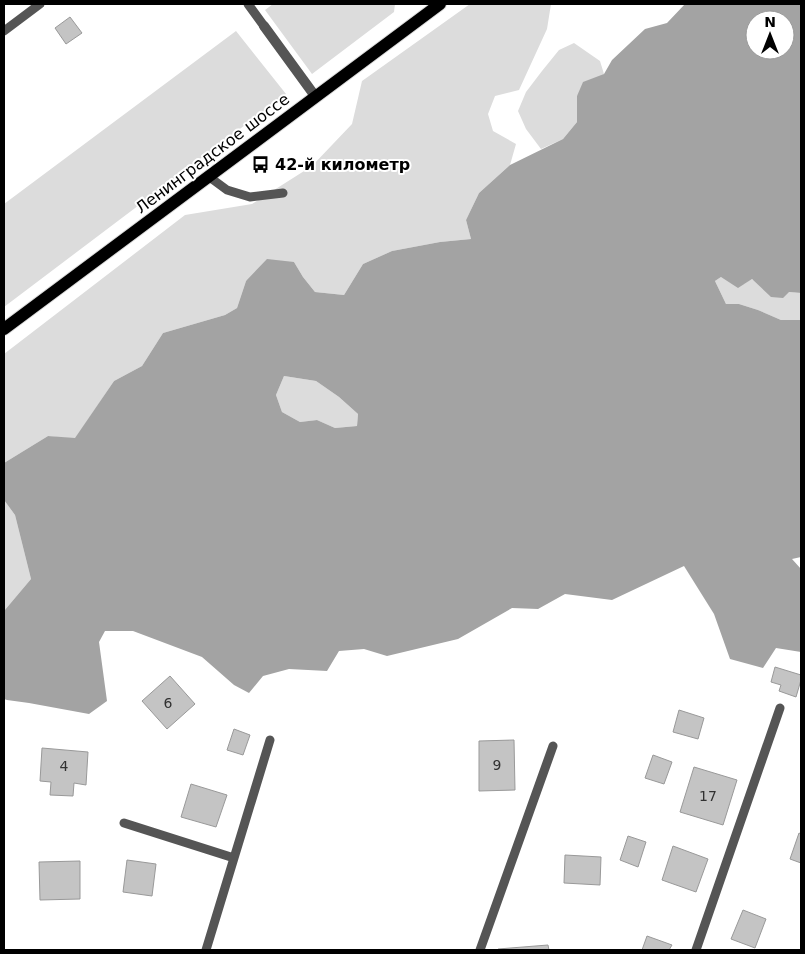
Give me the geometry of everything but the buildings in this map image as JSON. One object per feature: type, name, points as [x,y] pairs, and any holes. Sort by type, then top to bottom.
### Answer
[{"type":"main road","name":"Ленинградское шоссе","points":[[4,329],[440,4]]},
{"type":"street","points":[[264,26],[315,96]]},
{"type":"lane","points":[[4,30],[40,4]]},
{"type":"lane","points":[[248,4],[264,26]]},
{"type":"lane","points":[[208,176],[226,190],[250,196],[283,193]]},
{"type":"lane","points":[[696,950],[780,708]]},
{"type":"lane","points":[[206,950],[270,740]]},
{"type":"lane","points":[[480,950],[553,746]]},
{"type":"lane","points":[[124,823],[234,858]]},
{"type":"shaded area","points":[[273,4],[395,4],[394,12],[312,74],[265,10]]},
{"type":"shaded area","points":[[470,4],[551,4],[547,29],[519,90],[495,96],[488,114],[493,131],[516,144],[510,165],[479,193],[466,220],[471,239],[440,242],[392,251],[363,264],[344,295],[315,292],[294,262],[246,281],[237,308],[225,315],[163,333],[142,366],[114,381],[75,439],[48,436],[4,463],[4,354],[185,215],[252,204],[312,166],[352,124],[362,81]]},
{"type":"shaded area","points":[[685,4],[801,4],[801,293],[789,292],[783,298],[771,297],[752,279],[738,288],[721,277],[715,281],[726,304],[739,304],[781,320],[801,320],[801,557],[792,559],[801,569],[801,652],[776,648],[763,668],[730,659],[714,614],[684,566],[612,600],[565,594],[538,609],[512,608],[458,639],[387,656],[364,649],[339,651],[327,671],[289,669],[263,676],[249,693],[234,685],[202,657],[133,631],[105,631],[99,642],[107,701],[89,714],[4,699],[4,611],[31,579],[15,515],[4,500],[4,463],[48,436],[75,438],[114,381],[142,366],[163,333],[225,315],[237,308],[246,281],[267,259],[294,262],[315,292],[344,295],[363,264],[392,251],[440,242],[471,239],[466,220],[479,193],[510,165],[563,139],[577,122],[577,96],[583,82],[604,74],[612,60],[645,29],[667,23]],"holes":[[[284,376],[316,381],[339,397],[358,414],[357,426],[335,428],[317,420],[300,422],[282,412],[276,395]]]},
{"type":"shaded area","points":[[236,31],[286,94],[4,307],[4,204]]},
{"type":"shaded area","points":[[574,43],[600,61],[604,74],[577,96],[577,122],[563,139],[541,149],[526,129],[518,111],[526,92],[559,50]]},
{"type":"shaded area","points":[[721,277],[744,284],[751,279],[789,292],[801,293],[801,320],[781,320],[739,304],[726,304],[715,281]]},
{"type":"shaded area","points":[[284,376],[316,381],[339,397],[358,414],[357,426],[335,428],[317,420],[300,422],[282,412],[276,395]]},
{"type":"shaded area","points":[[4,500],[15,515],[31,579],[4,611]]},
{"type":"place","name":"42-й километр","points":[[261,164]]}]
